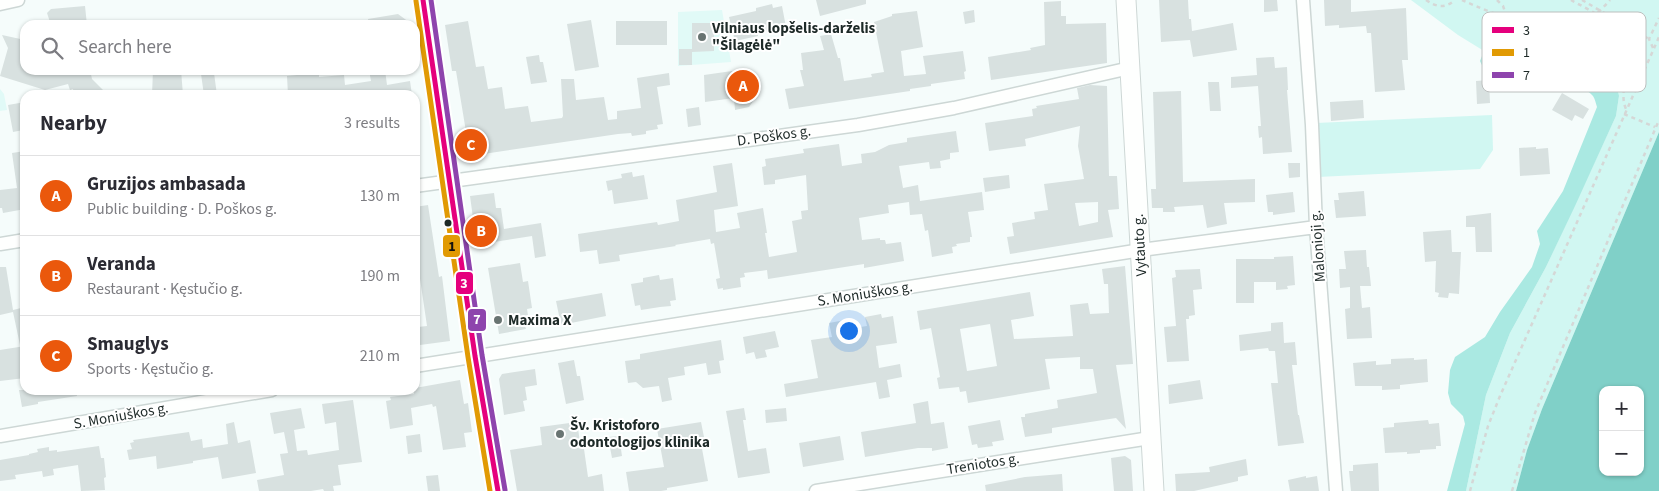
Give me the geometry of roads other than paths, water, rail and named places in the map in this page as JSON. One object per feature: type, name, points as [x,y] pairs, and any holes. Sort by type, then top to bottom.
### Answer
[{"type":"main road","points":[[423,0],[475,356],[498,491]]},
{"type":"main road","name":"Vytauto g.","points":[[1126,0],[1154,491]]},
{"type":"street","points":[[0,4],[18,0]]},
{"type":"street","name":"Malonioji g.","points":[[1303,0],[1312,125],[1316,227],[1336,491]]},
{"type":"street","name":"D. Poškos g.","points":[[420,185],[858,125],[954,108],[1130,68]]},
{"type":"street","name":"S. Moniuškos g.","points":[[420,365],[1141,250],[1316,227]]},
{"type":"street","points":[[0,244],[20,241]]},
{"type":"street","name":"S. Moniuškos g.","points":[[0,436],[242,395]]},
{"type":"street","name":"Treniotos g.","points":[[816,491],[1150,438]]},
{"type":"place","name":"Vilniaus lopšelis-darželis \"Šilagėlė\"","points":[[702,37]]},
{"type":"place","name":"Gruzijos ambasada","points":[[743,86]]},
{"type":"place","name":"Smauglys","points":[[471,145]]},
{"type":"place","name":"Veranda","points":[[481,231]]},
{"type":"place","name":"Maxima X","points":[[498,320]]},
{"type":"place","name":"Šv. Kristoforo odontologijos klinika","points":[[560,434]]}]
